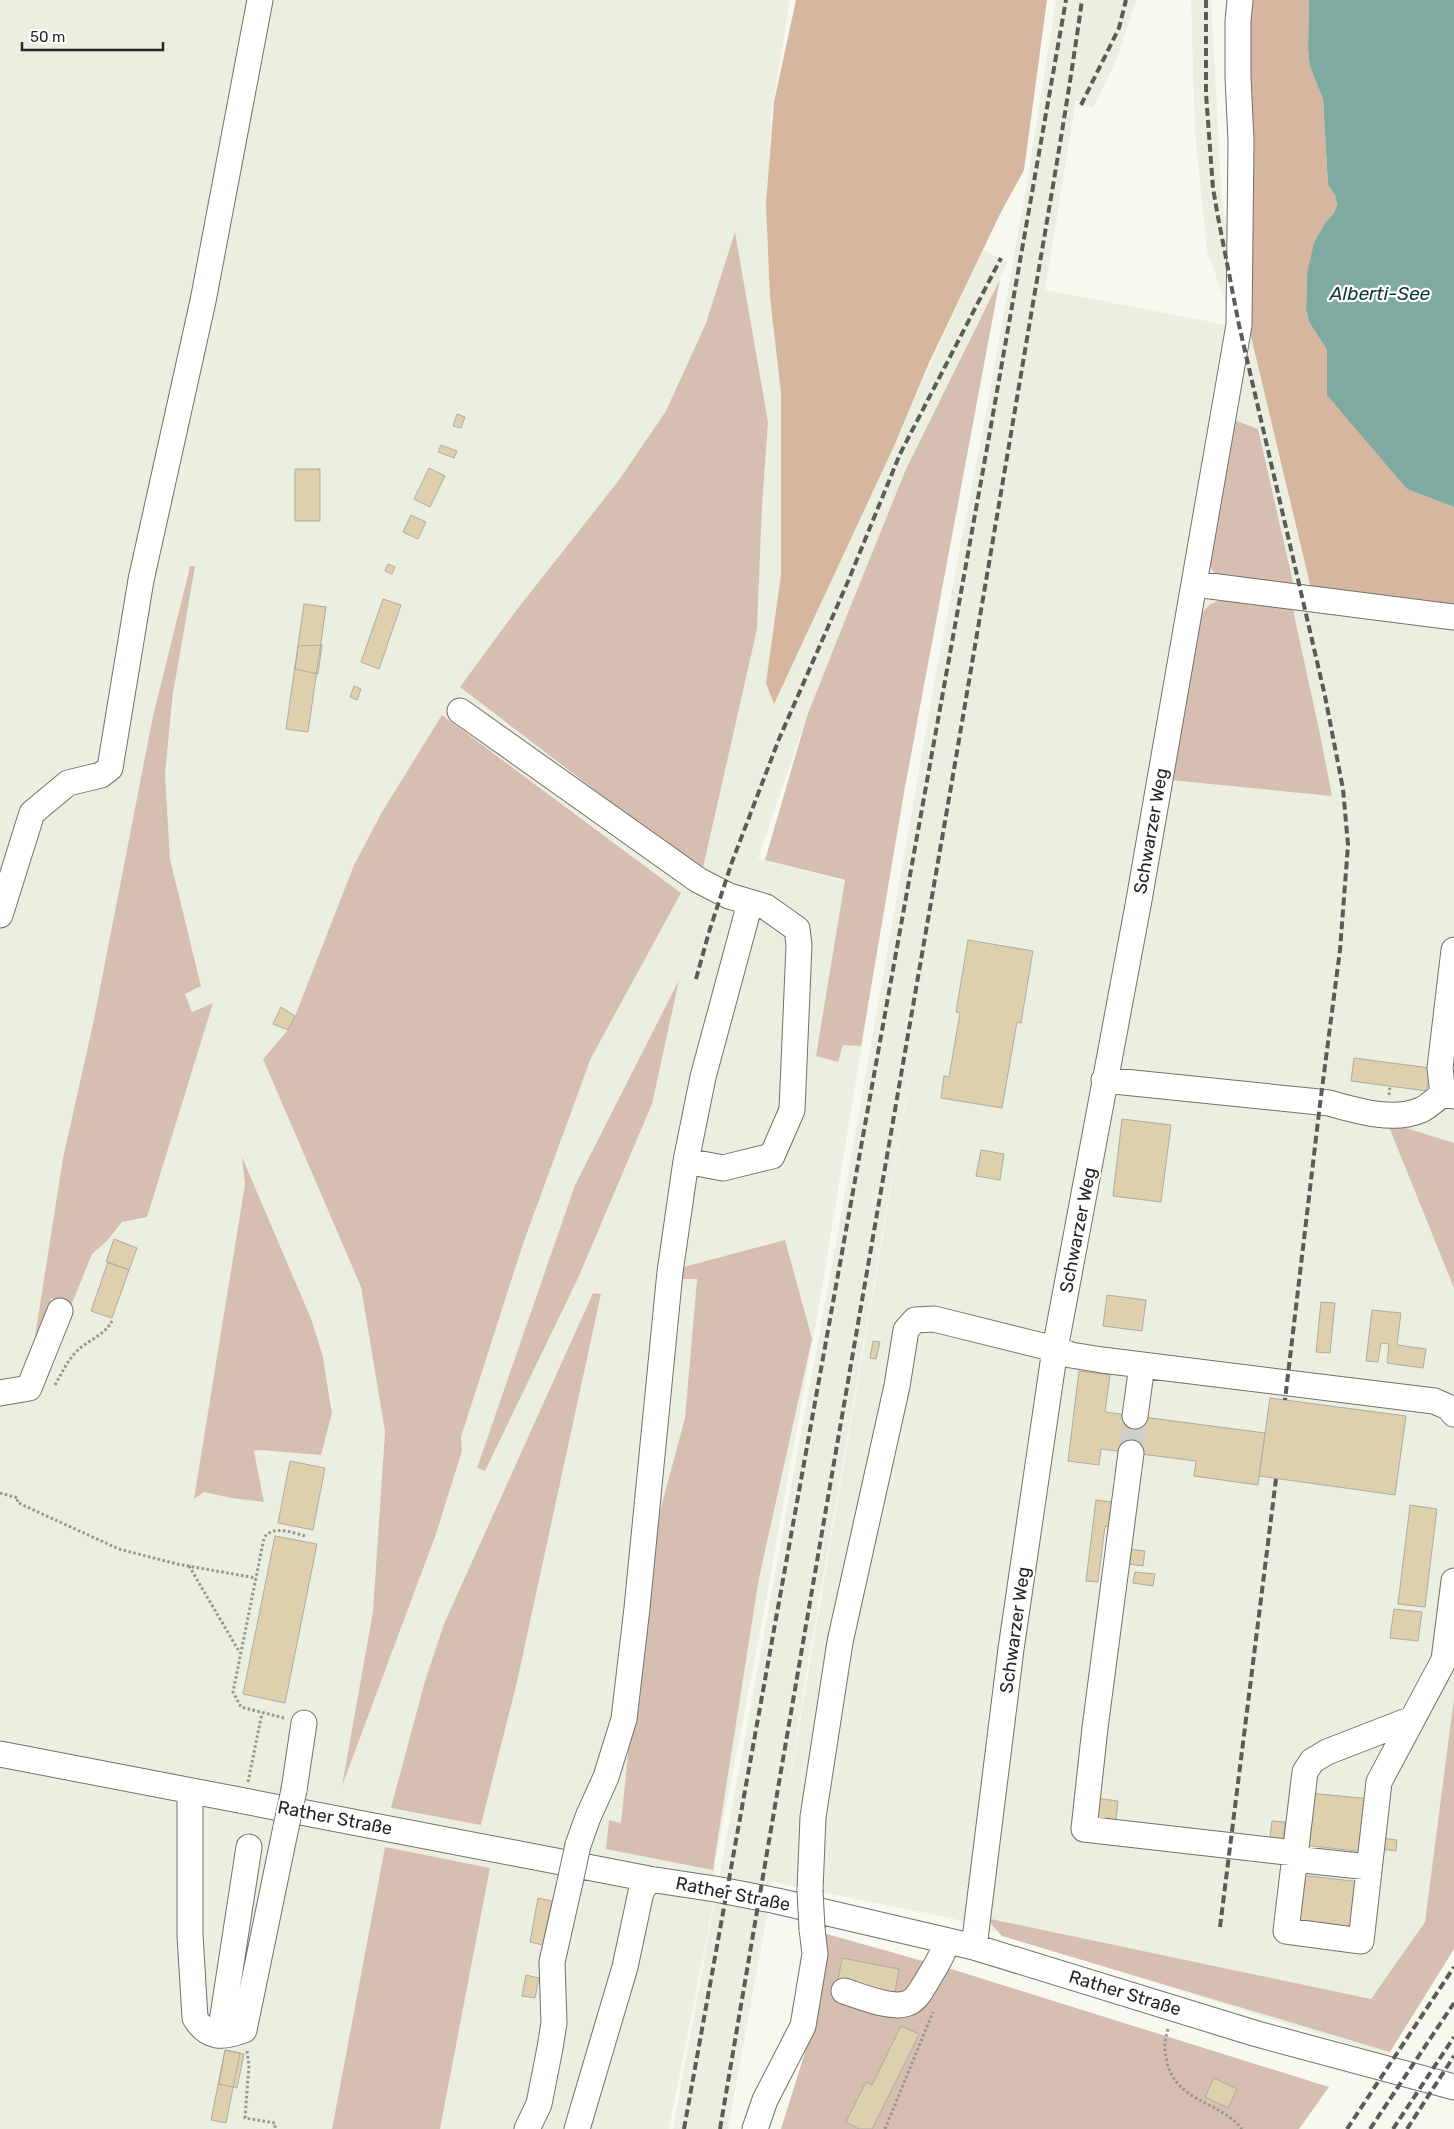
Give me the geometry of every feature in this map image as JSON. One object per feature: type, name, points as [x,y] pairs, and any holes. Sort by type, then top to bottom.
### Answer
[{"type":"street","points":[[0,916],[32,812],[68,783],[101,775],[110,768],[142,580],[203,301],[260,0]]},
{"type":"street","name":"Schwarzer Weg","points":[[974,1947],[1011,1649],[1055,1349],[1139,900],[1239,325],[1240,142],[1238,30],[1240,0]]},
{"type":"street","points":[[1195,584],[1454,617]]},
{"type":"street","points":[[460,711],[698,880],[714,889],[766,907],[797,929],[799,945],[792,1110],[772,1156],[723,1168],[686,1161]]},
{"type":"street","points":[[527,2129],[539,2104],[550,2048],[554,2023],[552,1962],[578,1845],[606,1777],[624,1719],[637,1608],[670,1272],[686,1161],[703,1077],[750,903]]},
{"type":"street","points":[[1104,1080],[1329,1103],[1349,1109],[1387,1115],[1404,1115],[1422,1110],[1449,1095],[1440,1068],[1454,950]]},
{"type":"street","points":[[0,1393],[29,1388],[60,1311]]},
{"type":"street","points":[[755,2129],[765,2100],[803,2026],[816,1954],[812,1929],[810,1890],[813,1818],[840,1642],[897,1386],[906,1330],[915,1320],[934,1319],[1055,1349],[1071,1355],[1434,1401],[1448,1407],[1454,1414]]},
{"type":"street","points":[[1136,1416],[1142,1365]]},
{"type":"street","points":[[1131,1453],[1095,1728],[1084,1829],[1369,1867]]},
{"type":"street","points":[[1412,1719],[1327,1752],[1312,1760],[1305,1772],[1286,1931],[1361,1941],[1379,1782],[1444,1660],[1454,1581]]},
{"type":"street","points":[[232,2033],[286,1827],[294,1790],[304,1723]]},
{"type":"street","name":"Rather Straße","points":[[0,1754],[649,1879],[777,1901],[974,1947],[1257,2034],[1454,2087]]},
{"type":"street","points":[[190,1791],[190,1935],[195,2018],[201,2028],[212,2034],[232,2033]]},
{"type":"street","points":[[232,2033],[249,1847]]},
{"type":"street","points":[[577,2129],[625,1967],[641,1892],[649,1879]]},
{"type":"street","points":[[844,1991],[883,2003],[899,2005],[910,2003],[920,1993],[944,1953],[947,1941]]},
{"type":"path","points":[[29,1388],[39,1394],[50,1392],[72,1356],[91,1339],[106,1330],[112,1321]]},
{"type":"path","points":[[0,1493],[14,1496],[18,1498],[17,1502],[119,1549],[188,1566],[256,1578]]},
{"type":"path","points":[[304,1723],[241,1707],[233,1692],[261,1550],[268,1533],[277,1530],[306,1536]]},
{"type":"path","points":[[188,1566],[240,1653]]},
{"type":"path","points":[[249,1777],[262,1713]]},
{"type":"path","points":[[885,2129],[936,2005]]},
{"type":"path","points":[[1174,2008],[1163,2045],[1169,2074],[1178,2086],[1200,2102],[1233,2118],[1242,2129]]},
{"type":"path","points":[[232,2033],[249,2065],[245,2118],[275,2123],[276,2129]]},
{"type":"shaded area","points":[[0,0],[790,0],[771,118],[767,226],[796,473],[774,703],[983,250],[1008,262],[906,469],[807,716],[758,858],[887,893],[817,1317],[762,1622],[715,1863],[712,1911],[669,2129],[440,2129],[490,1868],[385,1847],[332,2129],[0,2129]],"holes":[[[735,233],[768,422],[762,506],[757,628],[702,871],[460,687],[515,612],[619,480],[666,411],[706,323]],[[189,566],[165,774],[170,859],[201,985],[185,994],[192,1013],[212,1004],[122,1222],[107,1241],[92,1254],[71,1306],[51,1298],[34,1343],[63,1158],[93,1024],[153,716]],[[443,716],[681,893],[591,1058],[524,1241],[461,1437],[462,1451],[436,1534],[343,1782],[373,1611],[385,1432],[361,1287],[263,1059],[288,1030],[295,1016],[354,865],[382,812]],[[678,982],[652,1104],[579,1276],[484,1471],[478,1468],[575,1185]],[[243,1159],[312,1321],[323,1357],[332,1413],[254,1451],[264,1502],[204,1492],[195,1498],[245,1184]],[[697,1279],[812,1339],[759,1578],[713,1870],[609,1821],[621,1824],[648,1556],[685,1418]],[[593,1293],[601,1295],[517,1682],[481,1825],[492,1518]]]},
{"type":"shaded area","points":[[796,0],[1047,0],[1024,170],[1000,214],[929,363],[894,446],[774,704],[766,683],[781,575],[781,393],[770,297],[766,204],[774,102]]},
{"type":"shaded area","points":[[1056,0],[1136,0],[1117,59],[1093,108],[1076,100],[1045,290],[1233,326],[1207,250],[1195,134],[1191,0],[1211,0],[1222,202],[1249,328],[1314,604],[1454,623],[1454,1919],[1389,2021],[1390,2052],[1387,2056],[951,1918],[773,1882],[728,2129],[673,2129],[836,1243],[937,668],[989,397],[1029,171]],"holes":[[[946,865],[786,1804],[805,1682]]]},
{"type":"shaded area","points":[[1244,0],[1309,0],[1308,49],[1310,67],[1323,99],[1328,185],[1335,195],[1337,205],[1334,213],[1325,223],[1307,274],[1306,309],[1309,322],[1327,350],[1327,389],[1407,489],[1454,507],[1454,609],[1311,589],[1249,328],[1253,139],[1249,15]]},
{"type":"shaded area","points":[[735,232],[768,422],[762,506],[757,629],[702,872],[460,687],[515,612],[619,480],[666,411],[706,323]]},
{"type":"shaded area","points":[[1000,279],[905,787],[861,1046],[843,1045],[838,1062],[816,1056],[845,880],[765,860],[807,716],[906,469]]},
{"type":"shaded area","points":[[1234,420],[1258,429],[1295,591],[1223,579],[1214,573],[1210,566],[1209,558]]},
{"type":"shaded area","points":[[190,566],[195,566],[173,694],[165,774],[170,859],[201,986],[185,994],[192,1012],[213,1003],[147,1217],[122,1222],[107,1241],[92,1254],[71,1306],[51,1298],[38,1344],[34,1343],[63,1158],[93,1024],[153,716]]},
{"type":"shaded area","points":[[1237,597],[1291,601],[1332,796],[1170,780],[1198,623],[1208,606]]},
{"type":"shaded area","points":[[442,715],[681,893],[591,1058],[524,1241],[461,1437],[462,1451],[436,1534],[342,1786],[373,1611],[385,1432],[361,1287],[263,1059],[288,1030],[295,1016],[354,865],[382,812]]},
{"type":"shaded area","points":[[679,980],[652,1104],[579,1276],[485,1471],[477,1468],[575,1185]]},
{"type":"shaded area","points":[[1387,1122],[1454,1143],[1454,1288]]},
{"type":"shaded area","points":[[242,1157],[312,1321],[323,1357],[332,1413],[321,1455],[254,1451],[264,1502],[204,1492],[194,1499],[245,1184]]},
{"type":"shaded area","points":[[785,1240],[812,1339],[759,1578],[713,1870],[606,1849],[609,1820],[621,1823],[648,1556],[685,1418],[697,1279],[683,1279],[680,1268]]},
{"type":"shaded area","points":[[593,1293],[601,1294],[517,1682],[481,1825],[391,1808],[425,1681],[444,1624]]},
{"type":"shaded area","points":[[1454,1698],[1454,1949],[1390,2052],[1002,1936],[986,1918],[1371,1999],[1425,1922]]},
{"type":"shaded area","points":[[385,1847],[490,1868],[440,2129],[332,2129]]},
{"type":"shaded area","points":[[823,1933],[948,1968],[1329,2087],[1299,2129],[781,2129],[821,2001]]},
{"type":"water","name":"Alberti-See","points":[[1309,0],[1454,0],[1454,507],[1407,489],[1327,395],[1327,350],[1309,322],[1306,309],[1307,274],[1314,243],[1325,223],[1334,213],[1337,205],[1335,195],[1328,185],[1323,99],[1310,67],[1308,49]]},
{"type":"building","points":[[457,414],[465,417],[461,428],[453,426]]},
{"type":"building","points":[[441,445],[457,451],[454,458],[438,452]]},
{"type":"building","points":[[429,468],[445,476],[430,507],[414,499]]},
{"type":"building","points":[[295,469],[320,469],[320,521],[295,521]]},
{"type":"building","points":[[411,515],[426,522],[418,539],[403,532]]},
{"type":"building","points":[[388,564],[395,567],[392,574],[385,571]]},
{"type":"building","points":[[383,599],[401,605],[379,669],[361,662]]},
{"type":"building","points":[[304,604],[326,607],[308,732],[286,729]]},
{"type":"building","points":[[322,645],[318,674],[295,669],[298,646]]},
{"type":"building","points":[[354,686],[361,689],[357,700],[350,697]]},
{"type":"building","points":[[968,940],[1033,951],[1021,1023],[1017,1022],[1002,1108],[941,1098],[944,1076],[949,1077],[960,1013],[956,1012]]},
{"type":"building","points":[[281,1007],[295,1016],[288,1030],[273,1024]]},
{"type":"building","points":[[1354,1058],[1430,1068],[1427,1091],[1351,1081]]},
{"type":"building","points":[[1122,1119],[1171,1125],[1161,1202],[1113,1196]]},
{"type":"building","points":[[981,1150],[1004,1154],[1000,1180],[976,1176]]},
{"type":"building","points":[[114,1239],[137,1248],[129,1270],[106,1262]]},
{"type":"building","points":[[108,1262],[129,1270],[112,1318],[91,1311]]},
{"type":"building","points":[[1107,1295],[1146,1300],[1142,1331],[1103,1326]]},
{"type":"building","points":[[1321,1302],[1335,1303],[1330,1353],[1316,1352]]},
{"type":"building","points":[[1372,1310],[1401,1313],[1397,1345],[1426,1349],[1423,1368],[1387,1363],[1389,1344],[1381,1343],[1378,1362],[1366,1361]]},
{"type":"building","points":[[873,1341],[880,1342],[876,1359],[870,1358]]},
{"type":"building","points":[[1079,1371],[1110,1375],[1105,1412],[1265,1433],[1258,1485],[1194,1476],[1196,1461],[1101,1449],[1099,1465],[1068,1461]]},
{"type":"building","points":[[1270,1398],[1406,1416],[1395,1495],[1259,1476]]},
{"type":"building","points":[[290,1461],[325,1468],[313,1530],[278,1523]]},
{"type":"building","points":[[1096,1500],[1113,1502],[1110,1527],[1105,1526],[1098,1582],[1086,1581]]},
{"type":"building","points":[[1410,1505],[1437,1509],[1425,1607],[1398,1604]]},
{"type":"building","points":[[275,1536],[317,1544],[285,1703],[243,1694]]},
{"type":"building","points":[[1130,1549],[1145,1551],[1143,1566],[1128,1564]]},
{"type":"building","points":[[1135,1572],[1155,1574],[1153,1586],[1133,1583]]},
{"type":"building","points":[[1394,1609],[1422,1612],[1418,1641],[1390,1638]]},
{"type":"building","points":[[1309,1793],[1371,1799],[1365,1852],[1303,1845]]},
{"type":"building","points":[[1096,1798],[1118,1801],[1115,1830],[1093,1827]]},
{"type":"building","points":[[1272,1821],[1285,1822],[1282,1846],[1269,1844]]},
{"type":"building","points":[[1382,1838],[1397,1840],[1396,1851],[1381,1849]]},
{"type":"building","points":[[1301,1875],[1361,1882],[1355,1933],[1295,1926]]},
{"type":"building","points":[[538,1898],[552,1901],[543,1945],[530,1942]]},
{"type":"building","points":[[842,1958],[899,1969],[895,1992],[838,1980]]},
{"type":"building","points":[[526,1975],[539,1978],[535,1998],[522,1996]]},
{"type":"building","points":[[901,2026],[919,2034],[872,2129],[859,2129],[846,2122],[866,2082],[872,2085]]},
{"type":"building","points":[[225,2050],[240,2053],[226,2123],[211,2120]]},
{"type":"building","points":[[225,2050],[244,2054],[237,2088],[219,2084]]},
{"type":"building","points":[[1214,2078],[1237,2089],[1228,2108],[1205,2097]]},
{"type":"tunnel","points":[[1131,1453],[1135,1416]]},
{"type":"railway","points":[[684,2129],[1066,0]]},
{"type":"railway","points":[[720,2129],[952,781],[1057,161],[1082,0]]},
{"type":"railway","points":[[1081,105],[1119,28],[1126,0]]},
{"type":"railway","points":[[1206,0],[1206,94],[1213,188],[1239,325],[1325,696],[1343,789],[1348,845],[1340,950],[1285,1400]]},
{"type":"railway","points":[[696,979],[732,862],[779,739],[849,579],[900,454],[1001,258]]},
{"type":"railway","points":[[1220,1927],[1276,1479]]},
{"type":"railway","points":[[1347,2129],[1454,1967]]},
{"type":"railway","points":[[1370,2129],[1454,2003]]},
{"type":"railway","points":[[1393,2129],[1454,2037]]},
{"type":"railway","points":[[1407,2129],[1454,2056]]}]
